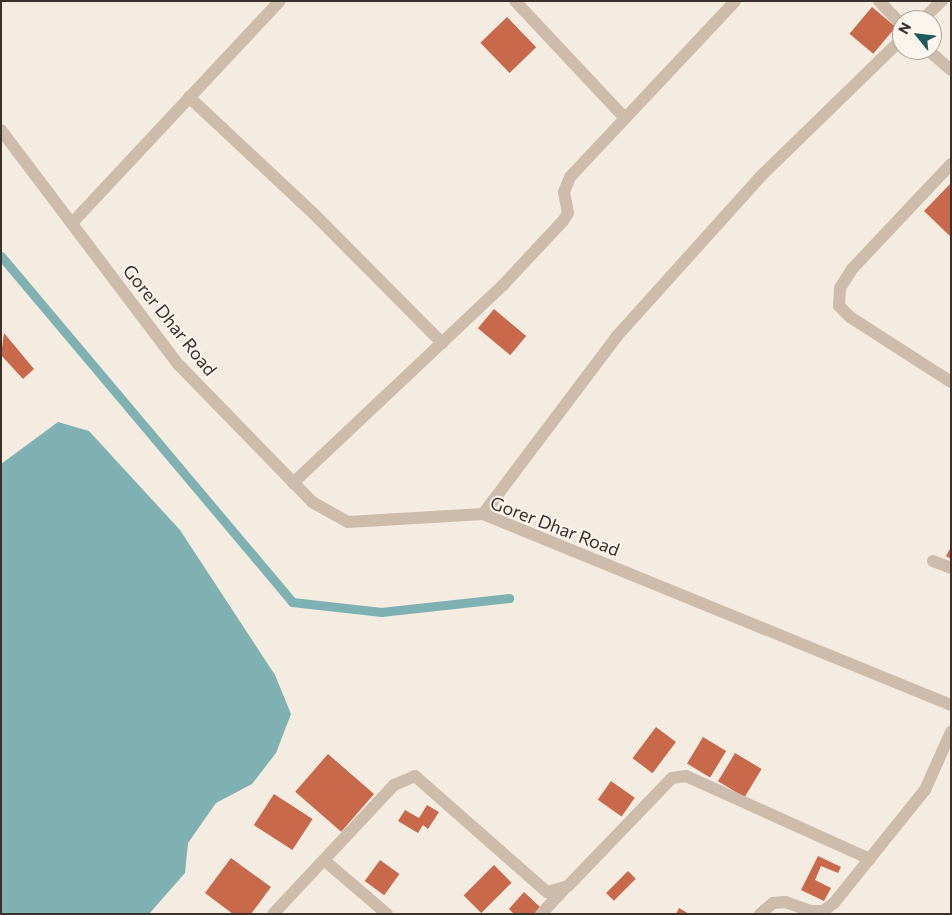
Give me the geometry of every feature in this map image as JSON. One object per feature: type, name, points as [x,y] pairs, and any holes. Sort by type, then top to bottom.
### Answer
[{"type":"street","points":[[72,223],[280,1]]},
{"type":"street","points":[[515,1],[625,118]]},
{"type":"street","points":[[293,483],[442,343],[563,221],[568,212],[564,192],[570,177],[735,1]]},
{"type":"street","points":[[879,1],[892,15]]},
{"type":"street","points":[[933,10],[942,1]]},
{"type":"street","points":[[484,514],[552,418],[624,328],[762,174],[892,49]]},
{"type":"street","points":[[940,60],[951,70]]},
{"type":"street","points":[[189,97],[314,214],[442,343]]},
{"type":"street","name":"Gorer Dhar Road","points":[[1,130],[179,365],[312,502],[348,522],[484,514],[951,705]]},
{"type":"street","points":[[951,164],[852,269],[840,288],[839,306],[850,318],[951,382]]},
{"type":"street","points":[[933,561],[951,568]]},
{"type":"street","points":[[760,914],[773,903],[785,902],[825,912],[925,790],[951,732]]},
{"type":"street","points":[[273,914],[394,785],[415,776],[547,892],[563,890]]},
{"type":"street","points":[[541,914],[672,778],[686,776],[870,859]]},
{"type":"street","points":[[324,860],[387,914]]},
{"type":"water","points":[[58,422],[89,431],[180,530],[275,675],[291,714],[276,753],[252,784],[216,803],[188,843],[185,873],[149,914],[1,914],[1,464]]},
{"type":"building","points":[[872,7],[892,24],[892,31],[873,54],[850,34]]},
{"type":"building","points":[[507,17],[536,47],[510,73],[480,43]]},
{"type":"building","points":[[951,183],[951,237],[924,211]]},
{"type":"building","points":[[494,309],[526,336],[510,355],[478,328]]},
{"type":"building","points":[[4,333],[34,369],[23,379],[1,355]]},
{"type":"building","points":[[951,547],[951,559],[946,556]]},
{"type":"building","points":[[656,727],[676,742],[652,773],[633,758]]},
{"type":"building","points":[[703,737],[726,751],[710,777],[687,764]]},
{"type":"building","points":[[735,753],[762,769],[745,797],[718,781]]},
{"type":"building","points":[[328,754],[374,794],[341,832],[295,792]]},
{"type":"building","points":[[611,781],[635,798],[622,816],[598,800]]},
{"type":"building","points":[[274,794],[313,819],[292,850],[254,825]]},
{"type":"building","points":[[427,805],[439,812],[428,829],[423,825],[418,833],[398,821],[405,810],[419,818]]},
{"type":"building","points":[[818,856],[841,867],[838,873],[821,866],[815,880],[831,888],[824,901],[801,890]]},
{"type":"building","points":[[231,858],[271,887],[251,914],[233,914],[205,893]]},
{"type":"building","points":[[380,860],[399,874],[384,895],[365,881]]},
{"type":"building","points":[[494,865],[512,883],[481,913],[464,895]]},
{"type":"building","points":[[628,871],[636,879],[614,901],[606,893]]},
{"type":"building","points":[[524,892],[541,908],[536,914],[514,914],[509,909]]},
{"type":"building","points":[[679,908],[689,914],[676,914]]},
{"type":"waterway","points":[[1,256],[292,602],[381,612],[509,598]]}]
